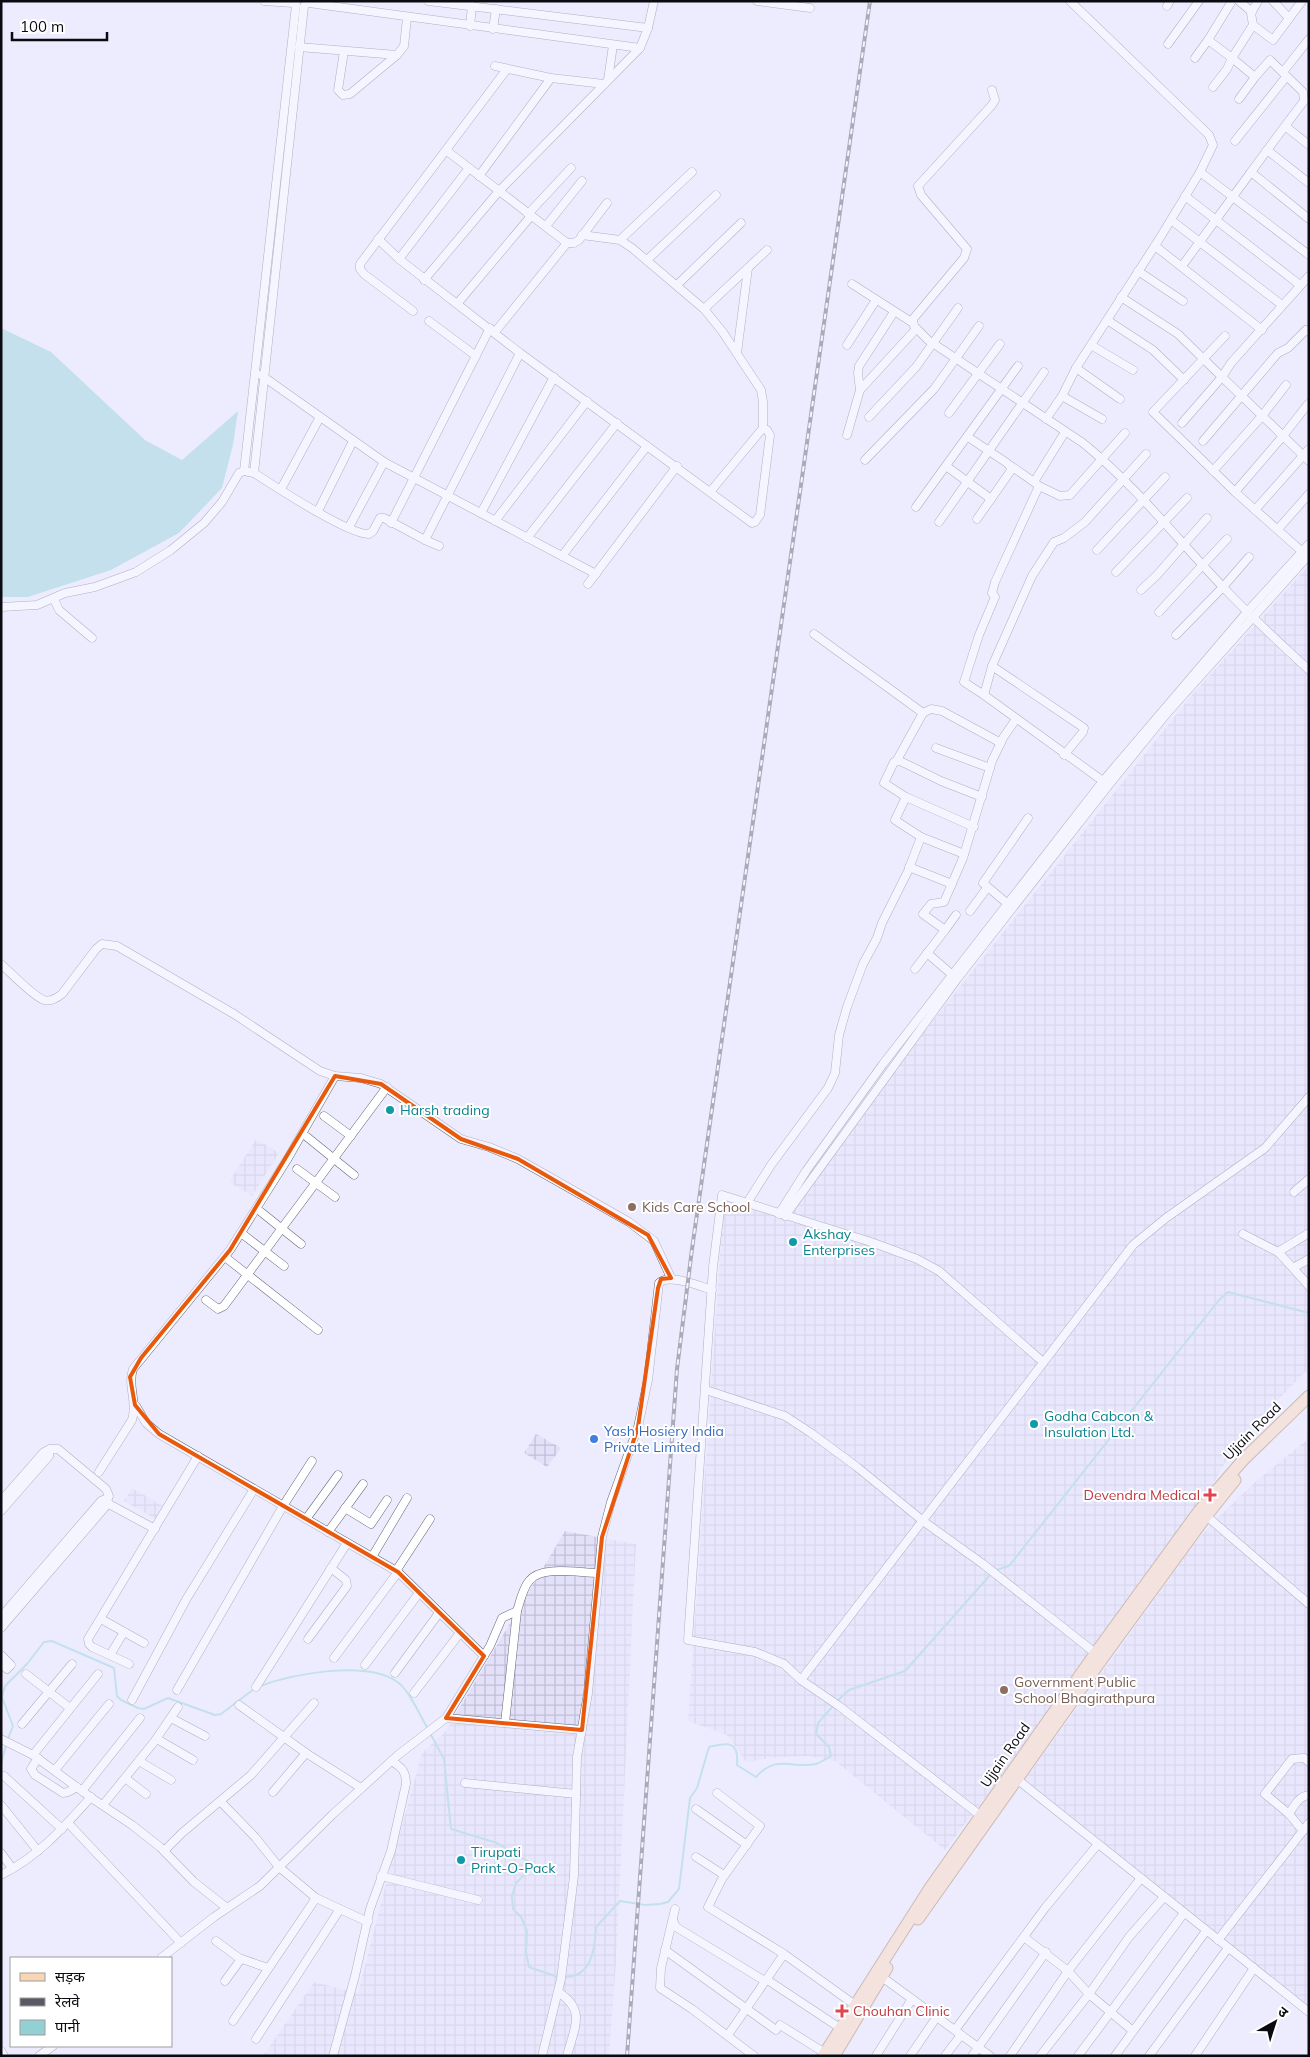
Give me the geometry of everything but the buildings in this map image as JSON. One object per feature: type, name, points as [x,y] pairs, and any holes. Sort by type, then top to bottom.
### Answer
[{"type":"main road","name":"Ujjain Road","points":[[827,2055],[840,2028],[930,1888],[981,1816],[1243,1460],[1309,1396]]},
{"type":"main road","name":"Ujjain Road","points":[[1203,1513],[1249,1464],[1309,1406]]},
{"type":"main road","name":"Ujjain Road","points":[[827,2055],[882,1976],[918,1919],[1018,1780],[1099,1656]]},
{"type":"street","points":[[264,1],[300,3],[640,48]]},
{"type":"street","points":[[428,1],[472,6],[487,4],[496,9],[648,28]]},
{"type":"street","points":[[424,280],[499,191],[640,48],[648,28],[654,1]]},
{"type":"street","points":[[757,1],[786,3],[810,8]]},
{"type":"street","points":[[1046,419],[1062,396],[1076,368],[1106,320],[1186,196],[1212,150],[1212,139],[1070,1]]},
{"type":"street","points":[[1168,44],[1199,1]]},
{"type":"street","points":[[1195,58],[1232,1]]},
{"type":"street","points":[[1239,1],[1252,12]]},
{"type":"street","points":[[1213,87],[1227,70],[1252,25],[1252,12],[1258,1]]},
{"type":"street","points":[[1273,1],[1289,18]]},
{"type":"street","points":[[1252,25],[1272,40],[1302,1]]},
{"type":"street","points":[[254,473],[300,47],[300,3]]},
{"type":"street","points":[[244,470],[300,3]]},
{"type":"street","points":[[470,26],[472,6]]},
{"type":"street","points":[[493,29],[496,9]]},
{"type":"street","points":[[344,51],[338,90],[343,95],[350,94],[397,55],[404,46],[407,18]]},
{"type":"street","points":[[1235,141],[1309,39]]},
{"type":"street","points":[[1208,40],[1255,77]]},
{"type":"street","points":[[606,82],[613,45]]},
{"type":"street","points":[[300,47],[397,55]]},
{"type":"street","points":[[1239,99],[1270,60],[1305,99]]},
{"type":"street","points":[[495,66],[551,78],[606,82]]},
{"type":"street","points":[[413,311],[364,274],[360,269],[360,264],[447,152],[507,69]]},
{"type":"street","points":[[479,176],[551,78]]},
{"type":"street","points":[[1182,266],[1305,99],[1309,84]]},
{"type":"street","points":[[860,390],[914,326],[913,319],[964,258],[967,249],[921,195],[918,186],[992,105],[995,100],[992,90]]},
{"type":"street","points":[[1285,126],[1309,145]]},
{"type":"street","points":[[1267,150],[1309,183]]},
{"type":"street","points":[[447,152],[567,243],[574,243],[607,203]]},
{"type":"street","points":[[399,259],[469,168]]},
{"type":"street","points":[[457,304],[571,168]]},
{"type":"street","points":[[620,240],[692,172]]},
{"type":"street","points":[[1200,172],[1309,256]]},
{"type":"street","points":[[1250,172],[1309,219]]},
{"type":"street","points":[[546,226],[582,181]]},
{"type":"street","points":[[647,260],[716,195]]},
{"type":"street","points":[[1186,196],[1300,285]]},
{"type":"street","points":[[1171,220],[1282,305]]},
{"type":"street","points":[[677,285],[740,224]]},
{"type":"street","points":[[582,235],[620,240],[677,285],[704,310],[737,352],[761,390],[764,402],[763,428],[710,492]]},
{"type":"street","points":[[378,239],[424,280],[520,353],[677,466],[752,523],[758,519],[770,435],[763,428]]},
{"type":"street","points":[[391,523],[476,356],[492,330],[567,243]]},
{"type":"street","points":[[1155,246],[1262,330]]},
{"type":"street","points":[[704,310],[767,250]]},
{"type":"street","points":[[737,352],[748,268]]},
{"type":"street","points":[[1138,271],[1183,301]]},
{"type":"street","points":[[1182,423],[1222,377],[1231,363],[1309,276]]},
{"type":"street","points":[[852,284],[914,326],[933,344],[1066,432],[1103,459],[1164,521],[1250,615],[1309,670]]},
{"type":"street","points":[[1121,297],[1168,326],[1204,358],[1283,436],[1307,455],[1255,510]]},
{"type":"street","points":[[847,345],[876,300]]},
{"type":"street","points":[[868,418],[916,367],[958,308]]},
{"type":"street","points":[[847,435],[860,390],[859,366],[894,312]]},
{"type":"street","points":[[1106,320],[1153,350],[1184,380]]},
{"type":"street","points":[[429,321],[476,356]]},
{"type":"street","points":[[865,460],[934,389],[979,326]]},
{"type":"street","points":[[1203,441],[1278,353],[1288,348],[1306,330],[1309,332]]},
{"type":"street","points":[[1225,336],[1154,412],[1235,492],[1306,554]]},
{"type":"street","points":[[949,413],[1000,344]]},
{"type":"street","points":[[1091,345],[1133,370]]},
{"type":"street","points":[[425,540],[520,353]]},
{"type":"street","points":[[916,507],[1018,366]]},
{"type":"street","points":[[1076,368],[1120,399]]},
{"type":"street","points":[[256,371],[384,462],[596,574]]},
{"type":"street","points":[[939,522],[1044,372]]},
{"type":"street","points":[[481,514],[554,377]]},
{"type":"street","points":[[1214,471],[1286,385]]},
{"type":"street","points":[[1062,396],[1102,419]]},
{"type":"street","points":[[495,521],[586,401]]},
{"type":"street","points":[[1235,492],[1308,404]]},
{"type":"street","points":[[281,489],[320,417]]},
{"type":"street","points":[[528,538],[617,423]]},
{"type":"street","points":[[1066,432],[1037,484],[995,582],[992,593],[995,597],[979,635],[964,682],[1106,784]]},
{"type":"street","points":[[968,437],[1037,484],[1060,496],[1070,495],[1125,433]]},
{"type":"street","points":[[318,512],[353,441]]},
{"type":"street","points":[[562,556],[647,446]]},
{"type":"street","points":[[984,695],[992,666],[1032,576],[1054,542],[1064,538],[1085,522],[1146,454]]},
{"type":"street","points":[[349,528],[384,462]]},
{"type":"street","points":[[588,584],[677,466]]},
{"type":"street","points":[[946,466],[992,499]]},
{"type":"street","points":[[977,519],[1011,472],[1011,466]]},
{"type":"street","points":[[1,607],[37,605],[73,591],[112,582],[154,562],[204,523],[222,502],[239,473],[244,470],[254,473],[318,512],[363,534],[369,534],[373,531],[380,518],[384,518],[439,546]]},
{"type":"street","points":[[1097,550],[1165,477]]},
{"type":"street","points":[[1278,529],[1309,494]]},
{"type":"street","points":[[1116,572],[1187,498]]},
{"type":"street","points":[[1141,590],[1207,518]]},
{"type":"street","points":[[1159,612],[1227,539]]},
{"type":"street","points":[[782,1215],[955,977],[1106,784],[1250,615],[1306,554],[1309,544]]},
{"type":"street","points":[[1176,635],[1223,587],[1249,557]]},
{"type":"street","points":[[54,599],[59,610],[92,638]]},
{"type":"street","points":[[814,634],[923,714]]},
{"type":"street","points":[[992,666],[1084,728],[1083,732],[1064,755]]},
{"type":"street","points":[[974,827],[906,798],[884,782],[923,714],[931,709],[942,711],[1001,743]]},
{"type":"street","points":[[944,930],[924,914],[931,904],[944,902],[974,827],[990,768],[1001,743],[1016,719]]},
{"type":"street","points":[[936,748],[990,768]]},
{"type":"street","points":[[896,760],[982,797]]},
{"type":"street","points":[[906,798],[895,820],[921,837],[964,854]]},
{"type":"street","points":[[1009,908],[982,883],[1028,818]]},
{"type":"street","points":[[747,1204],[770,1165],[828,1088],[835,1073],[838,1035],[846,1007],[863,964],[910,867],[921,837]]},
{"type":"street","points":[[910,867],[952,884]]},
{"type":"street","points":[[970,911],[987,888]]},
{"type":"street","points":[[915,969],[956,915]]},
{"type":"street","points":[[1,964],[37,996],[44,1000],[54,999],[62,994],[96,949],[102,944],[117,946],[234,1014],[320,1071],[335,1076],[375,1081],[461,1139],[489,1147],[518,1159],[648,1235],[658,1248],[672,1278]]},
{"type":"street","points":[[927,954],[955,977]]},
{"type":"street","points":[[335,1076],[288,1158],[241,1233],[224,1257],[133,1368],[130,1377],[135,1405],[146,1423],[158,1434],[397,1572],[484,1656]]},
{"type":"street","points":[[206,1300],[221,1309],[387,1088]]},
{"type":"street","points":[[801,1680],[1133,1245],[1166,1218],[1265,1148],[1309,1097]]},
{"type":"street","points":[[324,1116],[351,1136]]},
{"type":"street","points":[[307,1137],[354,1175]]},
{"type":"street","points":[[296,1169],[335,1197]]},
{"type":"street","points":[[1294,1192],[1309,1179]]},
{"type":"street","points":[[981,1816],[839,1706],[801,1680],[784,1664],[755,1652],[688,1640],[712,1290],[722,1195],[880,1245],[918,1259],[940,1271],[1043,1362]]},
{"type":"street","points":[[262,1212],[301,1244]]},
{"type":"street","points":[[241,1233],[284,1266]]},
{"type":"street","points":[[1278,1252],[1309,1233]]},
{"type":"street","points":[[1243,1234],[1278,1252],[1309,1286]]},
{"type":"street","points":[[224,1257],[318,1330]]},
{"type":"street","points":[[1293,1268],[1309,1259]]},
{"type":"street","points":[[542,2056],[561,1979],[574,1876],[577,1757],[588,1693],[602,1537],[611,1502],[638,1427],[648,1380],[658,1288],[662,1280],[672,1278],[712,1290]]},
{"type":"street","points":[[706,1390],[785,1416],[858,1467],[923,1521],[983,1564],[1099,1656]]},
{"type":"street","points":[[99,1472],[132,1420],[135,1405]]},
{"type":"street","points":[[1,1628],[108,1501],[109,1496],[106,1489],[58,1449],[50,1449],[44,1452],[4,1501]]},
{"type":"street","points":[[129,1664],[92,1647],[88,1642],[198,1456]]},
{"type":"street","points":[[177,1690],[283,1506],[312,1461]]},
{"type":"street","points":[[306,1519],[338,1475]]},
{"type":"street","points":[[328,1532],[363,1484]]},
{"type":"street","points":[[132,1700],[187,1598],[254,1489]]},
{"type":"street","points":[[372,1557],[407,1498]]},
{"type":"street","points":[[345,1508],[371,1524],[387,1500]]},
{"type":"street","points":[[1,1617],[101,1501],[108,1501],[155,1529]]},
{"type":"street","points":[[1203,1513],[1309,1604]]},
{"type":"street","points":[[334,1658],[397,1572],[430,1519]]},
{"type":"street","points":[[256,1687],[347,1543]]},
{"type":"street","points":[[308,1639],[347,1586],[344,1578],[331,1568]]},
{"type":"street","points":[[505,1723],[517,1611],[525,1587],[536,1574],[544,1571],[598,1574]]},
{"type":"street","points":[[365,1665],[419,1593]]},
{"type":"street","points":[[162,1957],[227,1908],[260,1886],[361,1788],[446,1718],[484,1656],[502,1618],[517,1611]]},
{"type":"street","points":[[395,1673],[439,1613]]},
{"type":"street","points":[[101,1619],[144,1643]]},
{"type":"street","points":[[110,1655],[124,1632]]},
{"type":"street","points":[[414,1693],[460,1633]]},
{"type":"street","points":[[1,1655],[11,1665],[7,1669],[1,1664]]},
{"type":"street","points":[[22,1724],[72,1664]]},
{"type":"street","points":[[26,1674],[70,1708]]},
{"type":"street","points":[[98,1674],[35,1756],[31,1769],[35,1774],[60,1792],[79,1789],[140,1718]]},
{"type":"street","points":[[164,1852],[182,1833],[251,1776],[314,1703]]},
{"type":"street","points":[[55,1770],[109,1704]]},
{"type":"street","points":[[239,1705],[283,1738],[361,1788]]},
{"type":"street","points":[[103,1806],[157,1739],[178,1707]]},
{"type":"street","points":[[171,1718],[205,1736]]},
{"type":"street","points":[[446,1718],[582,1730]]},
{"type":"street","points":[[1,1739],[35,1756],[90,1797],[132,1825],[164,1852],[194,1882],[227,1908]]},
{"type":"street","points":[[157,1739],[193,1760]]},
{"type":"street","points":[[274,1792],[306,1753]]},
{"type":"street","points":[[1303,1831],[1289,1814],[1265,1794],[1292,1759],[1304,1758],[1309,1762]]},
{"type":"street","points":[[139,1761],[172,1780]]},
{"type":"street","points":[[333,2056],[370,1909],[390,1851],[406,1784],[406,1774],[402,1768],[392,1761]]},
{"type":"street","points":[[4,1776],[65,1826],[181,1943]]},
{"type":"street","points":[[125,1778],[146,1794]]},
{"type":"street","points":[[1018,1780],[1309,2012]]},
{"type":"street","points":[[465,1783],[576,1794]]},
{"type":"street","points":[[717,1793],[760,1826],[724,1875],[708,1907],[784,1954],[855,2005]]},
{"type":"street","points":[[1289,1814],[1298,1800],[1304,1795],[1309,1795]]},
{"type":"street","points":[[1,1874],[38,1850],[65,1826],[90,1797]]},
{"type":"street","points":[[221,1802],[256,1837],[280,1867],[316,1898],[368,1922]]},
{"type":"street","points":[[1,1805],[38,1850]]},
{"type":"street","points":[[696,1809],[747,1845]]},
{"type":"street","points":[[1218,1940],[1309,1823]]},
{"type":"street","points":[[945,2056],[958,2032],[1024,1937],[1098,1844]]},
{"type":"street","points":[[1,1853],[12,1868]]},
{"type":"street","points":[[696,1857],[724,1875]]},
{"type":"street","points":[[382,1876],[478,1900]]},
{"type":"street","points":[[1010,2056],[1068,1971],[1141,1878]]},
{"type":"street","points":[[1040,2056],[1089,1994],[1129,1937],[1164,1897]]},
{"type":"street","points":[[233,2021],[316,1898]]},
{"type":"street","points":[[256,2039],[340,1909]]},
{"type":"street","points":[[675,1909],[661,1968],[660,1988],[728,2035],[754,2056]]},
{"type":"street","points":[[1078,2056],[1184,1913]]},
{"type":"street","points":[[673,1920],[676,1927],[765,1981],[769,1981],[840,2028]]},
{"type":"street","points":[[1114,2056],[1206,1931]]},
{"type":"street","points":[[1024,1937],[1046,1952],[1068,1971],[1089,1994],[1133,2031]]},
{"type":"street","points":[[216,1940],[241,1959],[268,1968]]},
{"type":"street","points":[[1149,2056],[1228,1948]]},
{"type":"street","points":[[665,1950],[746,2008],[827,2055]]},
{"type":"street","points":[[972,2056],[1046,1952]]},
{"type":"street","points":[[728,2035],[784,1954]]},
{"type":"street","points":[[225,1981],[241,1959]]},
{"type":"street","points":[[1195,2056],[1254,1968]]},
{"type":"street","points":[[882,1976],[936,2018],[990,2056]]},
{"type":"street","points":[[558,1992],[569,1999],[576,2008],[576,2017],[567,2056]]},
{"type":"street","points":[[876,2056],[912,2000]]},
{"type":"street","points":[[910,2056],[936,2018]]},
{"type":"street","points":[[39,2056],[52,2047]]},
{"type":"street","points":[[1,2051],[4,2056]]},
{"type":"highlighted area","points":[[335,1076],[381,1084],[461,1139],[518,1159],[648,1235],[671,1278],[661,1279],[658,1288],[638,1427],[602,1537],[582,1730],[446,1718],[484,1656],[398,1572],[159,1434],[135,1405],[130,1377],[141,1358],[230,1250]]},
{"type":"shaded area","points":[[1309,565],[1309,1368],[1235,1444],[1202,1505],[1077,1679],[945,1850],[835,1761],[807,1756],[770,1758],[746,1762],[727,1735],[688,1721],[724,1198],[785,1218],[924,1032],[1191,696]]},
{"type":"shaded area","points":[[256,1139],[279,1153],[252,1196],[229,1182]]},
{"type":"shaded area","points":[[536,1434],[561,1448],[547,1467],[524,1453]]},
{"type":"shaded area","points":[[1309,1438],[1309,2010],[1024,1781],[1192,1547],[1211,1524],[1255,1482]]},
{"type":"shaded area","points":[[132,1488],[163,1506],[156,1519],[124,1501]]},
{"type":"shaded area","points":[[565,1531],[636,1544],[616,1962],[609,2056],[263,2056],[314,1982],[358,1993],[422,1753],[445,1732]]},
{"type":"water","points":[[1,328],[51,352],[145,440],[182,460],[238,411],[233,445],[222,488],[179,533],[111,570],[28,597],[1,597]]},
{"type":"waterway","points":[[996,1570],[1009,1566],[1219,1300],[1228,1292],[1309,1313]]},
{"type":"waterway","points":[[837,1701],[849,1690],[905,1671],[991,1574]]},
{"type":"waterway","points":[[8,1739],[13,1726],[2,1697],[5,1686],[27,1664],[44,1642],[52,1641],[114,1668],[117,1696],[138,1708],[144,1709],[168,1698],[215,1715],[221,1714],[254,1689]]},
{"type":"waterway","points":[[260,1686],[291,1677],[329,1671],[366,1671],[383,1675],[401,1685],[414,1703],[428,1729]]},
{"type":"waterway","points":[[563,1977],[580,1973],[586,1967],[593,1953],[596,1927],[620,1901],[645,1905],[660,1904],[668,1902],[679,1889],[690,1798],[697,1788],[709,1747],[722,1744],[731,1745],[736,1751],[737,1765],[756,1777],[763,1770],[777,1764],[816,1764],[831,1756],[829,1747],[816,1734],[818,1723],[834,1705]]},
{"type":"waterway","points":[[430,1733],[444,1759],[451,1829],[497,1843],[534,1865],[516,1883],[512,1896],[513,1909],[521,1917],[527,1931],[526,1952],[529,1967],[558,1977]]},
{"type":"waterway","points":[[1,1764],[6,1745]]},
{"type":"railway","points":[[627,2056],[677,1369],[692,1249],[870,1]]},
{"type":"place","name":"Harsh trading","points":[[390,1110]]},
{"type":"place","name":"Kids Care School","points":[[632,1207]]},
{"type":"place","name":"Akshay Enterprises","points":[[793,1242]]},
{"type":"place","name":"Godha Cabcon & Insulation Ltd.","points":[[1034,1424]]},
{"type":"place","name":"Yash Hosiery India Private Limited","points":[[594,1439]]},
{"type":"place","name":"Devendra Medical","points":[[1210,1495]]},
{"type":"place","name":"Government Public School Bhagirathpura","points":[[1004,1690]]},
{"type":"place","name":"Tirupati Print-O-Pack","points":[[461,1860]]},
{"type":"place","name":"Chouhan Clinic","points":[[842,2011]]}]
